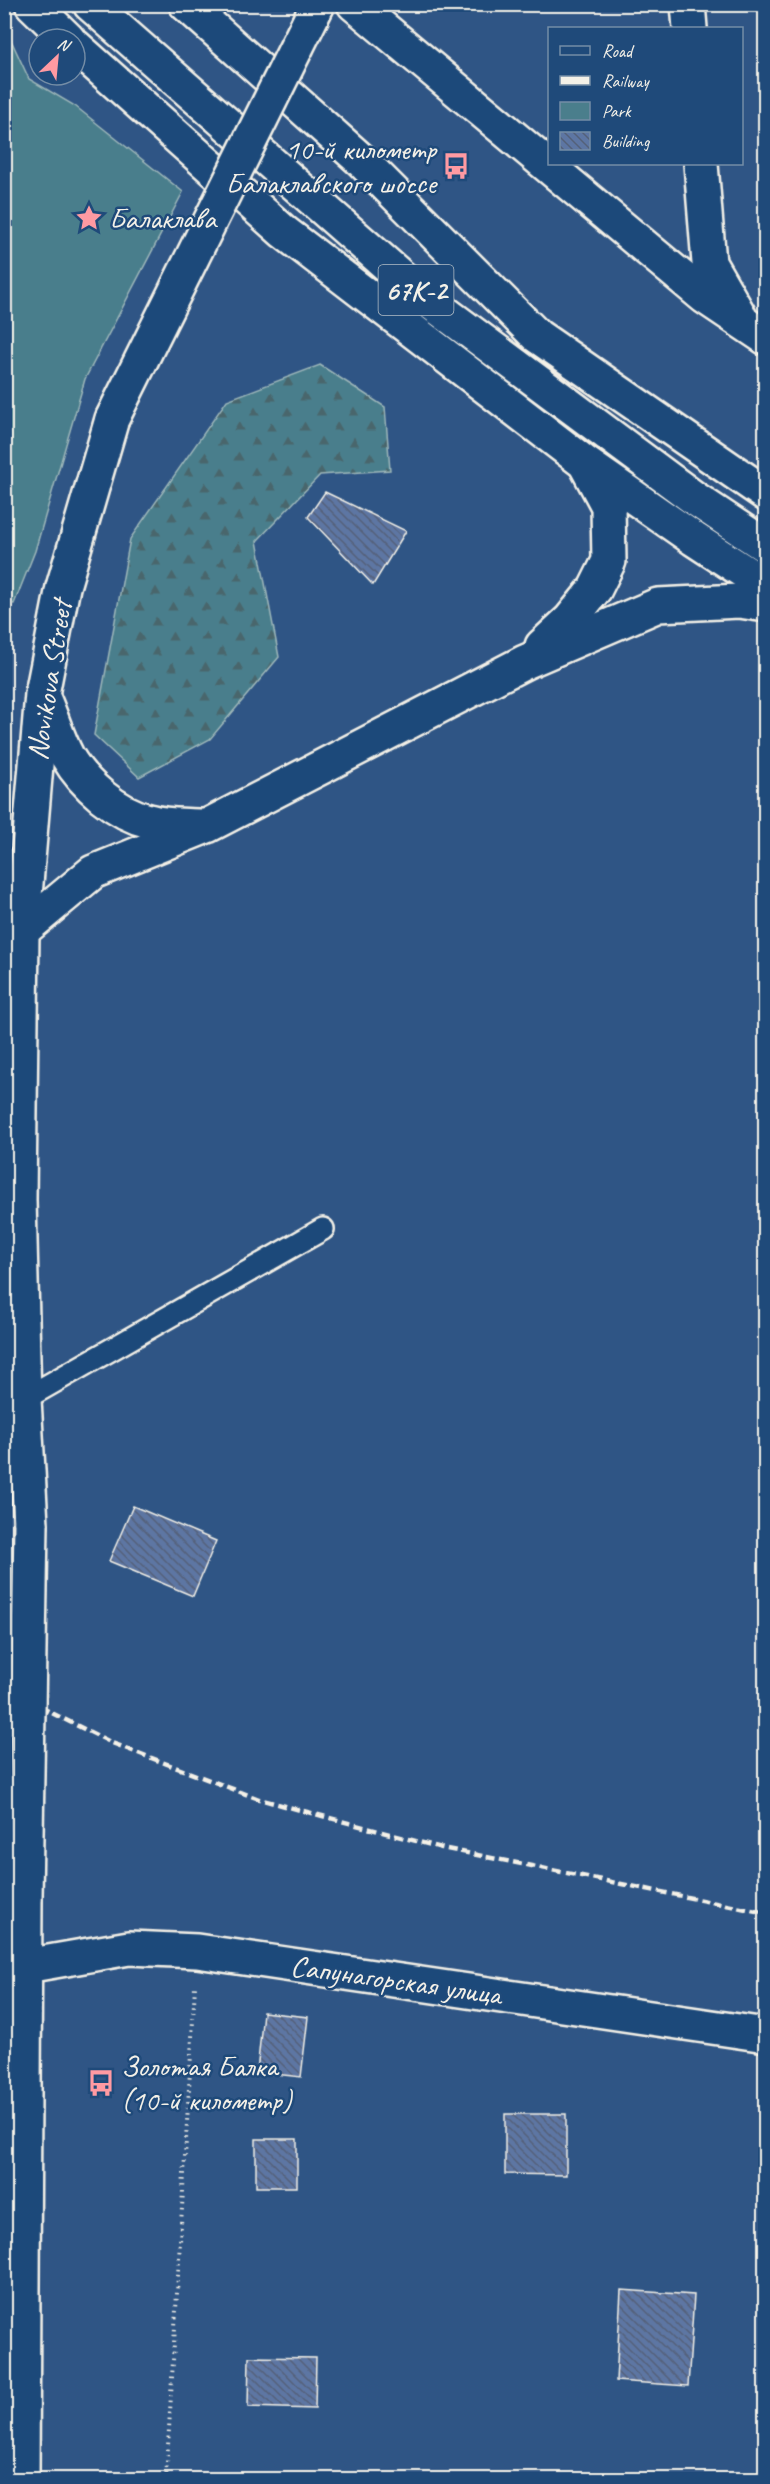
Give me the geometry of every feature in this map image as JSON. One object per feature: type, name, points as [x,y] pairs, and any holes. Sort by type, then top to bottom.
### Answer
[{"type":"main road","points":[[32,4],[56,27]]},
{"type":"main road","name":"67К-2","points":[[90,4],[425,298],[694,498],[765,546]]},
{"type":"main road","name":"67К-2","points":[[186,4],[361,160],[537,336],[765,494]]},
{"type":"main road","points":[[196,4],[218,32]]},
{"type":"main road","name":"Novikova Street","points":[[22,2480],[14,2412],[22,2374],[25,1898],[31,1524],[24,1399],[19,1200],[22,931],[42,694],[63,587],[112,419],[318,4]]},
{"type":"main road","points":[[354,4],[705,297],[755,331]]},
{"type":"main road","points":[[688,4],[690,27]]},
{"type":"main road","points":[[87,57],[284,232],[585,463],[765,586]]},
{"type":"main road","points":[[701,165],[709,263],[755,331]]},
{"type":"main road","points":[[525,662],[570,620],[595,589],[609,561],[608,506],[585,463]]},
{"type":"main road","points":[[22,931],[93,872],[207,826],[525,662],[658,605],[739,601],[765,605]]},
{"type":"main road","points":[[42,694],[67,755],[92,787],[109,801],[128,814],[148,821],[207,826]]},
{"type":"main road","name":"Novikova Street","points":[[4,1165],[19,1200]]},
{"type":"main road","name":"Сапунагорская улица","points":[[26,1966],[129,1948],[197,1951],[765,2036]]},
{"type":"lane","points":[[24,1399],[323,1229]]},
{"type":"path","points":[[166,2480],[197,1951]]},
{"type":"green space","points":[[5,27],[27,75],[27,87],[43,87],[75,106],[183,192],[85,379],[35,551],[14,604],[4,603]]},
{"type":"green space","points":[[320,365],[385,407],[390,470],[320,475],[257,541],[279,657],[210,739],[139,777],[94,735],[130,539],[227,400]]},
{"type":"building","points":[[325,492],[406,531],[373,585],[308,517]]},
{"type":"building","points":[[133,1506],[216,1541],[193,1596],[109,1561]]},
{"type":"building","points":[[263,2012],[308,2017],[301,2077],[257,2072]]},
{"type":"building","points":[[505,2114],[566,2114],[566,2175],[505,2174]]},
{"type":"building","points":[[256,2139],[297,2139],[297,2187],[256,2187]]},
{"type":"building","points":[[621,2290],[694,2295],[688,2386],[616,2381]]},
{"type":"building","points":[[249,2357],[316,2358],[315,2409],[248,2407]]},
{"type":"railway","points":[[4,1689],[112,1743],[259,1799],[442,1848],[766,1913]]},
{"type":"place","name":"10-й километр Балаклавского шоссе","points":[[456,166]]},
{"type":"place","name":"Балаклава","points":[[89,218]]},
{"type":"place","name":"Золотая Балка (10-й километр)","points":[[101,2083]]}]
